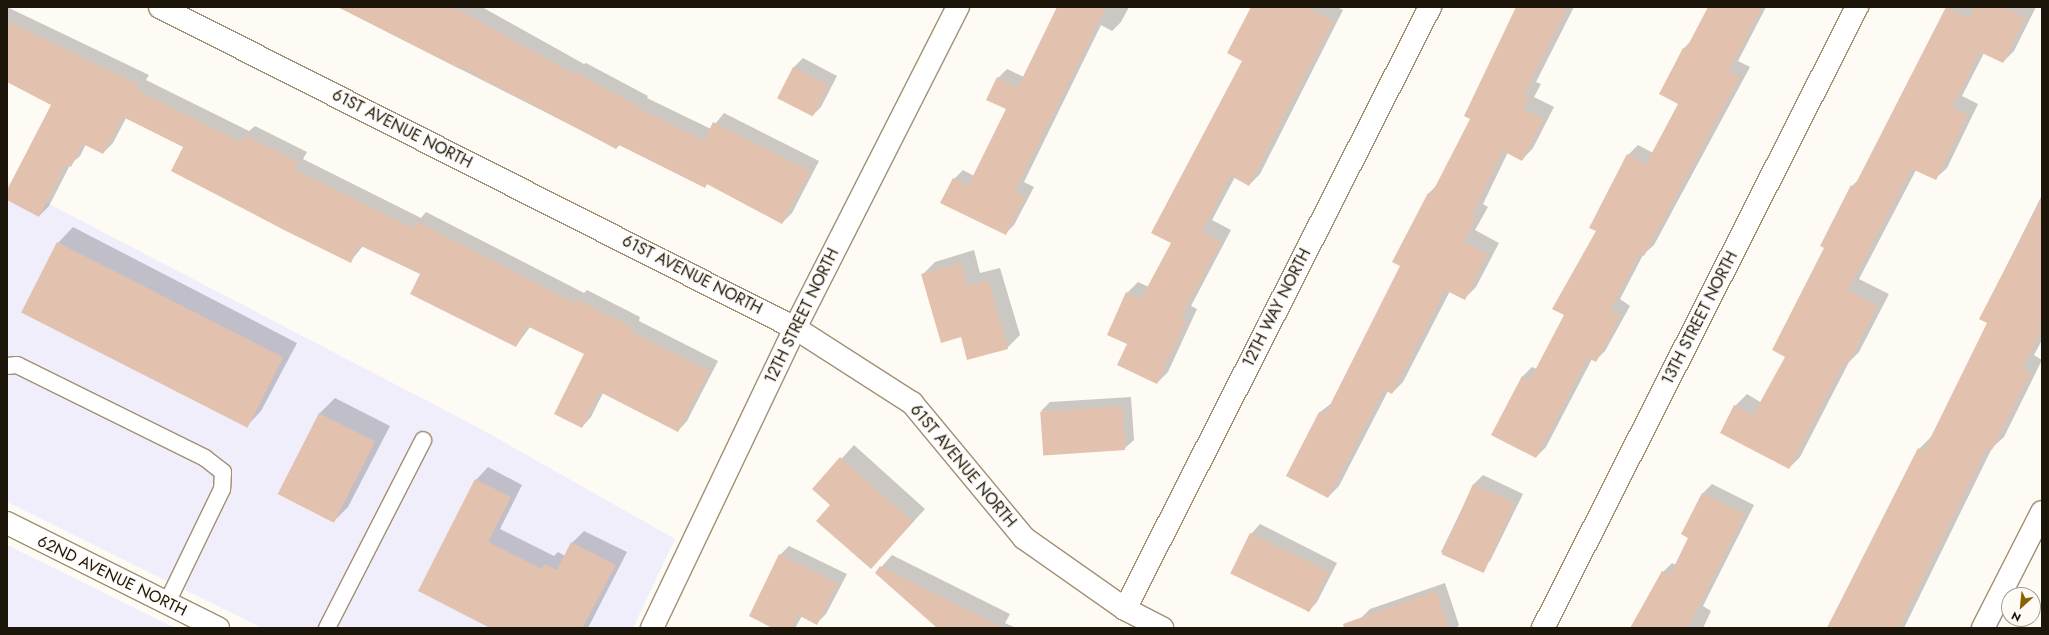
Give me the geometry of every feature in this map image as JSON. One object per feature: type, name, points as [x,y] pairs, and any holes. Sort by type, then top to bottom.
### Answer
[{"type":"street","name":"61ST AVENUE NORTH","points":[[160,7],[795,328],[912,403],[1024,538],[1125,609],[1162,628]]},
{"type":"street","name":"12TH STREET NORTH","points":[[652,628],[795,328],[958,7]]},
{"type":"street","name":"12TH WAY NORTH","points":[[1125,609],[1430,7]]},
{"type":"street","name":"13TH STREET NORTH","points":[[1543,628],[1857,7]]},
{"type":"street","points":[[1983,628],[2042,512]]},
{"type":"street","name":"62ND AVENUE NORTH","points":[[7,523],[218,628]]},
{"type":"lane","points":[[7,366],[17,365],[205,458],[224,472],[222,489],[167,603]]},
{"type":"lane","points":[[327,628],[423,440]]},
{"type":"shaded area","points":[[7,182],[479,428],[675,539],[633,628],[262,628],[7,502]]},
{"type":"shaded area","points":[[7,545],[175,628],[7,628]]},
{"type":"building","points":[[338,7],[454,7],[574,74],[575,72],[639,106],[638,108],[704,141],[713,122],[810,171],[782,224],[707,184],[705,188],[619,145],[616,149],[461,67],[460,69]]},
{"type":"building","points":[[1057,7],[1106,7],[1015,191],[1025,196],[1006,235],[940,203],[953,178],[968,186],[1006,109],[986,100],[997,77],[1018,87]]},
{"type":"building","points":[[1251,7],[1305,7],[1333,21],[1249,186],[1231,176],[1202,231],[1221,242],[1181,317],[1187,320],[1157,384],[1117,365],[1127,344],[1107,335],[1126,292],[1141,299],[1171,243],[1151,233],[1242,61],[1227,53]]},
{"type":"building","points":[[1516,7],[1568,7],[1525,93],[1530,96],[1523,109],[1544,119],[1522,161],[1503,151],[1472,216],[1477,218],[1464,242],[1488,254],[1465,300],[1445,290],[1392,394],[1384,390],[1328,498],[1286,476],[1319,412],[1325,415],[1400,266],[1392,262],[1428,193],[1431,195],[1470,119],[1464,116]]},
{"type":"building","points":[[1708,7],[1762,7],[1729,71],[1740,77],[1644,256],[1640,254],[1610,310],[1621,316],[1596,362],[1588,358],[1536,458],[1491,435],[1522,376],[1530,380],[1564,315],[1552,309],[1596,231],[1589,228],[1627,154],[1646,164],[1678,104],[1659,94],[1683,48],[1686,49]]},
{"type":"building","points":[[1946,7],[1969,18],[1975,7],[2005,7],[2026,18],[2003,63],[1980,52],[1952,108],[1968,115],[1936,180],[1912,169],[1848,290],[1878,306],[1847,365],[1844,363],[1789,469],[1720,433],[1734,405],[1753,415],[1785,357],[1772,350],[1824,248],[1820,246],[1851,185],[1854,187]]},
{"type":"building","points":[[7,21],[140,85],[137,90],[241,142],[244,135],[298,162],[294,169],[413,228],[416,221],[575,303],[576,299],[632,327],[630,331],[709,371],[678,432],[600,392],[582,428],[554,414],[584,354],[527,326],[516,347],[410,294],[420,274],[359,245],[351,263],[286,231],[171,171],[183,147],[123,117],[103,154],[83,144],[71,167],[66,164],[39,217],[7,200],[7,190],[51,105],[7,82]]},
{"type":"building","points":[[793,67],[829,85],[813,116],[777,98]]},
{"type":"building","points":[[2042,198],[2042,330],[2023,368],[2031,372],[1992,450],[1987,448],[1899,628],[1827,628],[1918,448],[1924,451],[1987,323],[1979,319]]},
{"type":"building","points":[[57,242],[283,357],[247,428],[21,312]]},
{"type":"building","points":[[961,263],[968,286],[988,280],[1008,349],[967,360],[961,337],[941,343],[921,274]]},
{"type":"building","points":[[1122,406],[1125,450],[1043,456],[1040,412]]},
{"type":"building","points":[[319,413],[375,442],[334,523],[278,494]]},
{"type":"building","points":[[840,457],[913,522],[871,569],[816,521],[830,505],[812,489]]},
{"type":"building","points":[[475,479],[511,497],[488,542],[542,569],[544,564],[557,570],[571,542],[616,565],[582,628],[490,628],[418,591]]},
{"type":"building","points":[[1473,484],[1515,503],[1484,573],[1442,554]]},
{"type":"building","points":[[1702,493],[1745,514],[1688,628],[1630,628],[1662,571],[1670,575],[1688,538],[1681,534]]},
{"type":"building","points":[[1250,533],[1329,572],[1309,612],[1230,573]]},
{"type":"building","points":[[779,554],[838,583],[817,625],[798,615],[792,628],[772,628],[749,616]]},
{"type":"building","points":[[880,566],[1004,628],[937,628],[875,573]]},
{"type":"building","points":[[1436,591],[1449,628],[1344,628],[1343,624]]}]
